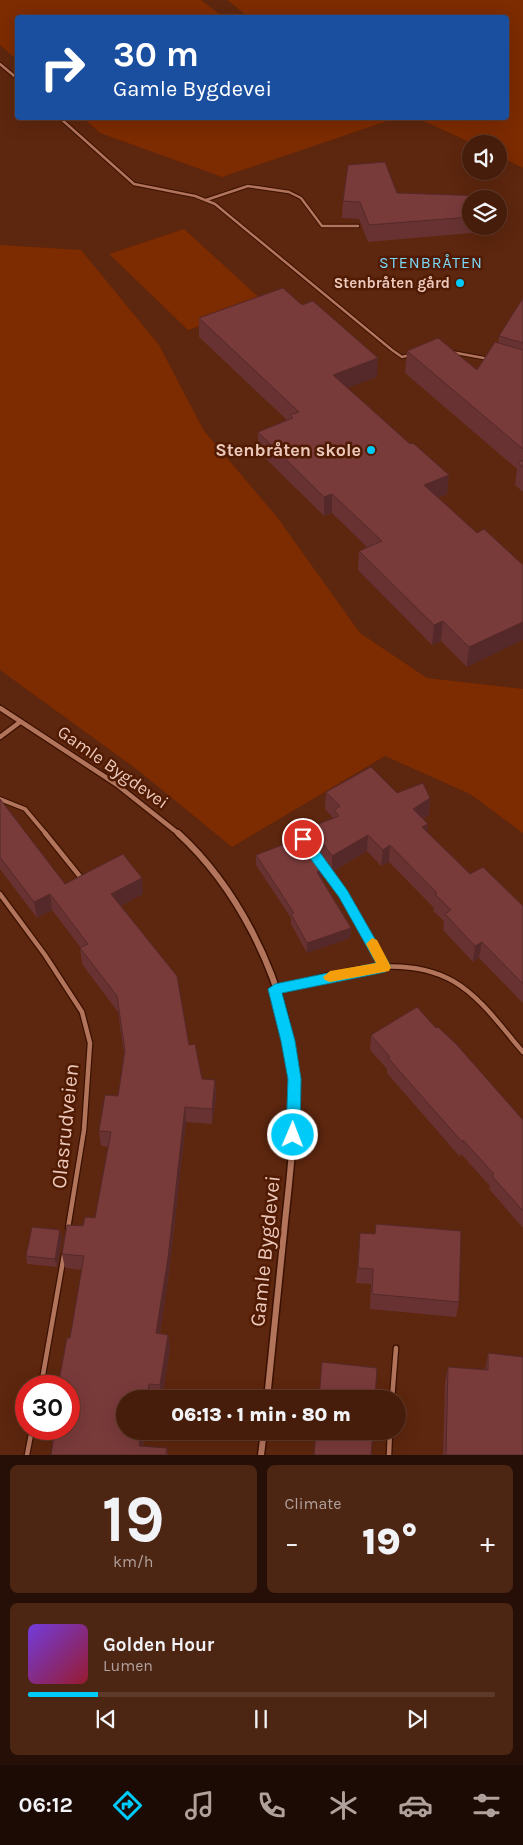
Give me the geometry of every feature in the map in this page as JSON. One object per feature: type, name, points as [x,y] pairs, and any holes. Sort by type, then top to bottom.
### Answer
[{"type":"street","name":"Gamle Bygdevei","points":[[0,708],[125,790],[180,835],[234,902],[250,930],[275,989],[288,1041],[294,1079],[294,1107],[293,1153],[268,1390]]},
{"type":"street","points":[[0,737],[20,722]]},
{"type":"street","points":[[261,1455],[263,1440]]},
{"type":"lane","points":[[0,64],[15,76]]},
{"type":"lane","points":[[62,120],[134,184],[195,196],[215,204],[392,350],[402,357],[411,355]]},
{"type":"lane","points":[[206,200],[248,186],[274,189],[289,192],[300,198],[322,226],[358,226]]},
{"type":"lane","points":[[448,351],[495,360]]},
{"type":"lane","points":[[0,799],[25,809],[83,880]]},
{"type":"lane","points":[[291,825],[316,854],[343,893],[385,967]]},
{"type":"lane","name":"Olasrudveien","points":[[0,894],[45,955],[82,1012],[90,1043],[84,1130],[67,1236]]},
{"type":"lane","points":[[275,989],[385,967],[407,966],[429,969],[454,982],[523,1052]]},
{"type":"lane","points":[[42,1375],[66,1246]]},
{"type":"lane","points":[[393,1390],[396,1348]]},
{"type":"lane","points":[[27,1455],[30,1440]]},
{"type":"lane","points":[[389,1455],[390,1440]]},
{"type":"shaded area","points":[[0,0],[201,0],[220,15],[15,15],[15,58],[0,45]]},
{"type":"shaded area","points":[[227,0],[523,0],[523,168],[507,160],[507,135],[462,135],[462,139],[421,120],[509,120],[509,15],[246,15]]},
{"type":"shaded area","points":[[85,120],[390,120],[222,177],[100,133]]},
{"type":"shaded area","points":[[184,229],[265,303],[188,330],[109,254]]},
{"type":"shaded area","points":[[0,245],[81,250],[159,345],[204,431],[277,517],[360,633],[427,678],[523,689],[523,833],[470,794],[385,756],[232,847],[139,771],[0,670]]},
{"type":"building","points":[[385,162],[397,193],[462,195],[462,218],[369,225],[360,202],[343,201],[348,165]]},
{"type":"building","points":[[283,288],[302,305],[313,301],[378,358],[333,375],[410,444],[413,443],[449,475],[424,485],[477,533],[484,529],[523,565],[523,622],[469,647],[443,621],[434,625],[359,551],[382,541],[332,494],[324,497],[258,432],[293,418],[290,415],[299,412],[199,318]]},
{"type":"building","points":[[523,298],[523,343],[499,336]]},
{"type":"building","points":[[438,338],[477,370],[495,342],[523,350],[523,449],[407,351]]},
{"type":"building","points":[[523,460],[523,467],[518,463]]},
{"type":"building","points":[[371,767],[397,793],[423,783],[430,798],[413,809],[428,824],[422,827],[470,874],[483,867],[523,906],[523,984],[482,942],[475,946],[445,914],[451,910],[435,894],[437,893],[390,845],[383,850],[368,835],[332,856],[311,827],[339,816],[334,810],[340,806],[326,792]]},
{"type":"building","points":[[0,799],[65,884],[123,854],[142,878],[111,894],[177,976],[189,1045],[195,1044],[202,1079],[215,1080],[212,1109],[185,1107],[168,1258],[156,1333],[168,1335],[160,1385],[149,1384],[148,1390],[116,1390],[116,1440],[140,1440],[139,1446],[167,1448],[166,1455],[51,1455],[53,1440],[80,1440],[80,1375],[60,1375],[67,1338],[70,1338],[84,1256],[62,1254],[67,1225],[83,1226],[85,1217],[95,1218],[111,1132],[99,1131],[105,1095],[118,1096],[125,1051],[117,996],[80,948],[88,944],[50,894],[34,902],[0,857]]},
{"type":"building","points":[[303,837],[325,867],[317,872],[351,928],[307,943],[291,914],[294,913],[256,855]]},
{"type":"building","points":[[417,1007],[436,1028],[438,1027],[457,1045],[523,1120],[523,1211],[492,1176],[494,1174],[463,1140],[463,1143],[388,1058],[390,1057],[371,1035]]},
{"type":"building","points":[[376,1224],[461,1231],[459,1302],[372,1294],[373,1269],[358,1268],[360,1233],[375,1234]]},
{"type":"building","points":[[32,1227],[60,1230],[55,1259],[26,1256]]},
{"type":"building","points":[[488,1353],[523,1357],[523,1455],[446,1455],[448,1367],[488,1370]]},
{"type":"building","points":[[322,1362],[377,1368],[376,1390],[320,1390]]},
{"type":"building","points":[[315,1440],[372,1440],[371,1455],[314,1455]]},
{"type":"slow traffic","points":[[330,977],[385,967],[372,944]]},
{"type":"place","name":"Stenbråten gård","points":[[460,283]]},
{"type":"place","name":"Stenbråten skole","points":[[371,450]]},
{"type":"district","name":"STENBRÅTEN","points":[[431,262]]},
{"type":"route","points":[[293,1135],[294,1079],[288,1041],[275,989],[321,978],[385,967],[343,893],[316,854],[303,839]]}]
